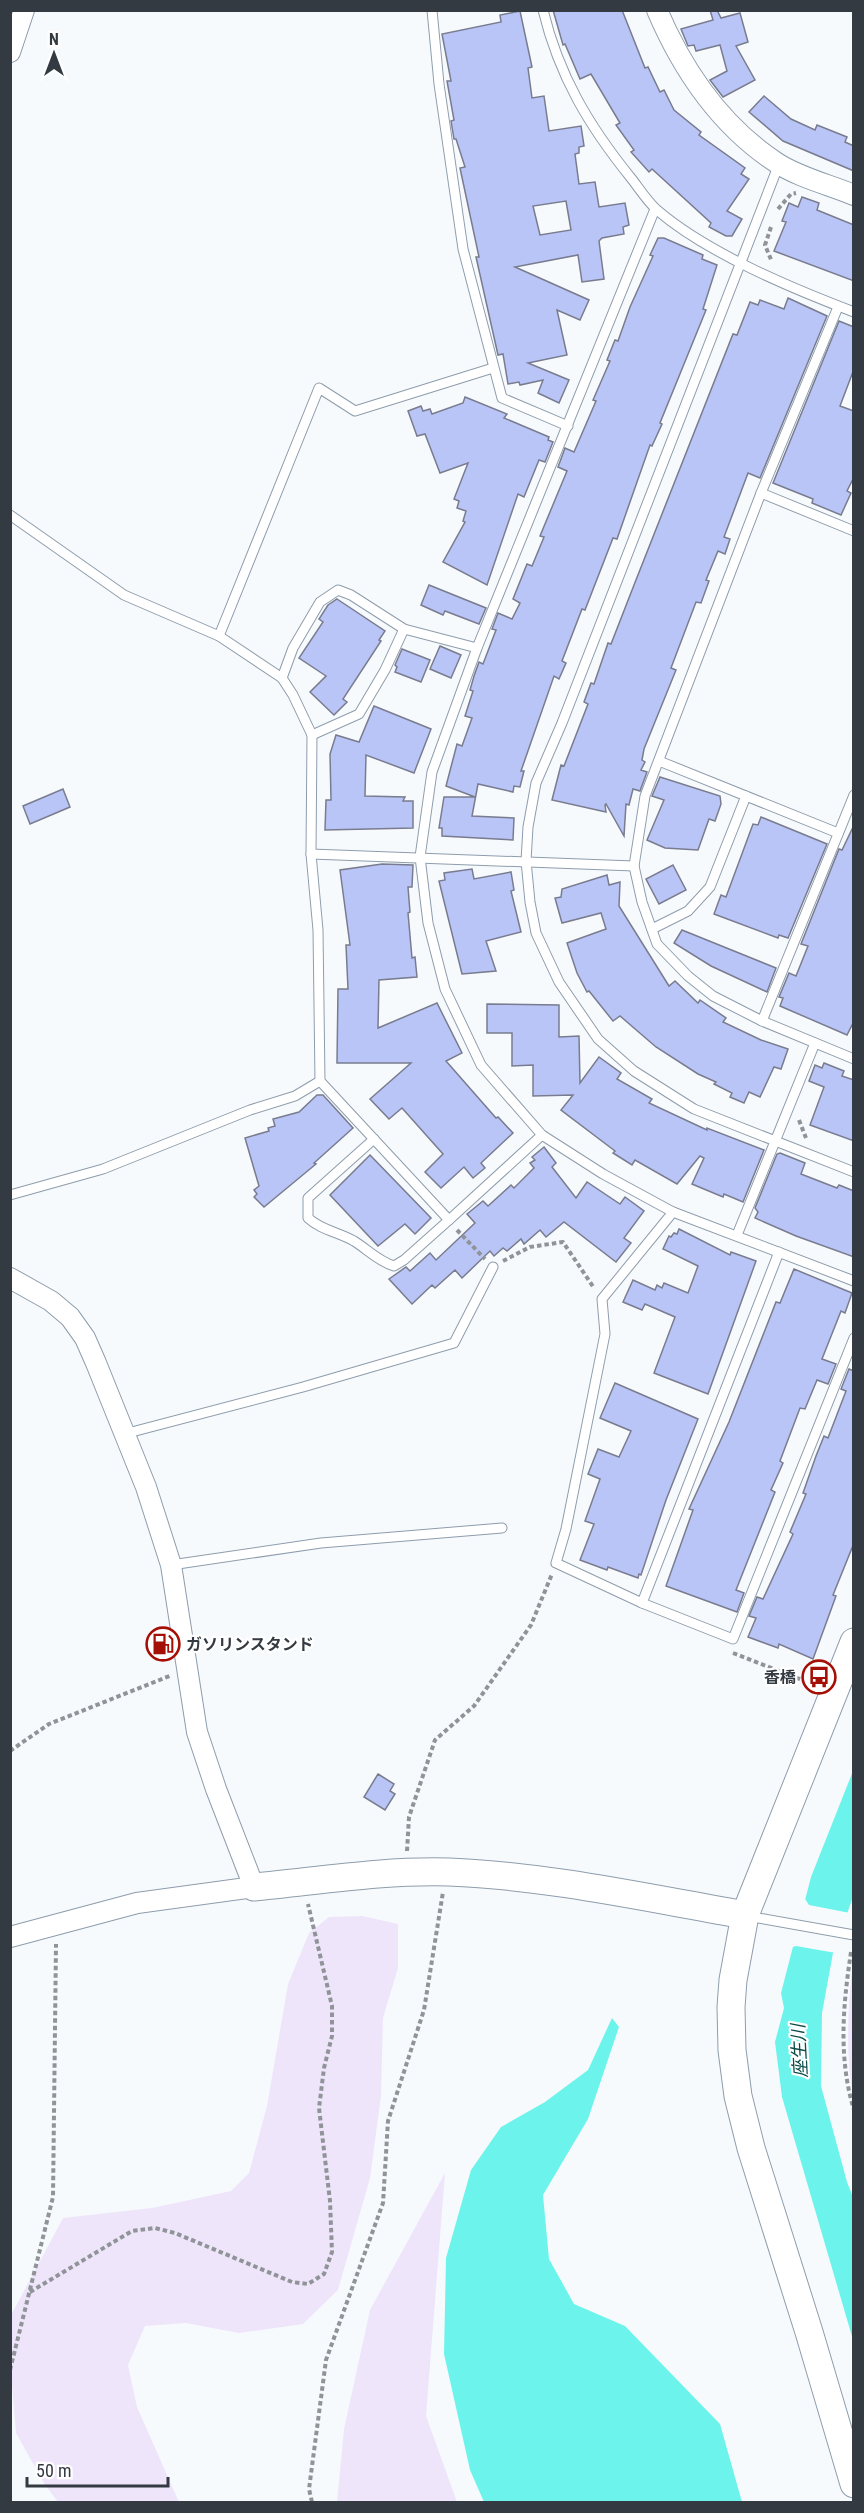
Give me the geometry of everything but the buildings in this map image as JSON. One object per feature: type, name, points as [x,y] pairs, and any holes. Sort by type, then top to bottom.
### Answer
[{"type":"street","points":[[10,52],[24,10]]},
{"type":"street","points":[[657,10],[701,91],[738,133],[779,164],[854,195]]},
{"type":"street","points":[[10,1278],[51,1301],[70,1317],[85,1338],[146,1487],[171,1565],[197,1732],[216,1789],[254,1887]]},
{"type":"street","points":[[854,1642],[745,1915],[733,1980],[731,2007],[732,2050],[738,2096],[751,2148],[806,2321],[854,2484]]},
{"type":"street","points":[[10,1937],[137,1903],[254,1887],[407,1873],[446,1872],[509,1876],[571,1884],[745,1915]]},
{"type":"lane","points":[[432,10],[439,84],[463,249],[502,398],[568,426]]},
{"type":"lane","points":[[543,10],[560,63],[585,116],[611,154],[655,209],[696,238],[741,262],[854,312]]},
{"type":"lane","points":[[779,164],[566,712],[536,783],[528,827],[526,861],[530,902],[537,933],[559,982],[598,1039],[634,1071],[694,1109],[854,1172]]},
{"type":"lane","points":[[655,209],[477,648],[432,772],[420,856],[428,922],[446,989],[481,1065],[542,1135],[603,1174],[673,1212],[854,1281]]},
{"type":"lane","points":[[838,306],[761,493],[645,796],[634,866],[642,902],[657,944],[688,976],[713,996],[762,1021],[854,1059]]},
{"type":"lane","points":[[219,636],[319,388],[355,411],[493,368]]},
{"type":"lane","points":[[761,493],[853,530]]},
{"type":"lane","points":[[10,515],[124,595],[219,636],[282,678],[293,695],[312,735],[311,854],[318,930],[320,1081],[448,1220]]},
{"type":"lane","points":[[282,678],[293,648],[320,602],[338,590],[351,595],[404,629],[477,648]]},
{"type":"lane","points":[[312,735],[358,714],[385,670],[404,629]]},
{"type":"lane","points":[[659,761],[838,833]]},
{"type":"lane","points":[[762,1021],[854,795]]},
{"type":"lane","points":[[652,929],[688,911],[710,887],[746,796]]},
{"type":"lane","points":[[311,854],[420,856],[634,866]]},
{"type":"lane","points":[[737,1235],[815,1043]]},
{"type":"lane","points":[[10,1195],[103,1169],[250,1110],[295,1096],[320,1081]]},
{"type":"lane","points":[[374,1139],[308,1198],[308,1218],[316,1226],[353,1241],[394,1266],[404,1260],[542,1135]]},
{"type":"lane","points":[[673,1212],[602,1299],[605,1334],[566,1529],[556,1563],[642,1603],[733,1639],[854,1338]]},
{"type":"lane","points":[[642,1603],[779,1252]]},
{"type":"lane","points":[[124,1434],[303,1387],[454,1343],[493,1267]]},
{"type":"lane","points":[[171,1565],[321,1543],[502,1528]]},
{"type":"lane","points":[[745,1915],[852,1935]]},
{"type":"path","points":[[776,215],[780,205],[791,194],[800,192]]},
{"type":"path","points":[[772,225],[765,244],[772,262]]},
{"type":"path","points":[[798,1113],[799,1124],[809,1140]]},
{"type":"path","points":[[448,1220],[493,1267],[530,1247],[563,1242],[602,1299]]},
{"type":"path","points":[[407,1873],[409,1817],[435,1740],[474,1706],[531,1625],[556,1563]]},
{"type":"path","points":[[733,1639],[728,1650],[815,1685]]},
{"type":"path","points":[[10,1751],[49,1724],[188,1668]]},
{"type":"path","points":[[312,2502],[309,2489],[326,2360],[382,2203],[388,2121],[424,2010],[446,1872]]},
{"type":"path","points":[[30,2292],[132,2231],[155,2228],[175,2233],[292,2282],[308,2284],[324,2274],[332,2252],[331,2211],[320,2108],[324,2068],[332,2036],[332,2006],[304,1883]]},
{"type":"path","points":[[10,2370],[53,2197],[56,1925]]},
{"type":"path","points":[[851,1952],[843,2002],[843,2039],[848,2092],[854,2110]]},
{"type":"shaded area","points":[[362,1916],[398,1924],[398,1968],[383,2018],[381,2096],[370,2178],[338,2290],[303,2324],[239,2333],[186,2323],[145,2326],[128,2365],[137,2407],[179,2502],[58,2502],[45,2485],[16,2433],[11,2374],[10,2317],[63,2218],[152,2208],[231,2191],[249,2173],[267,2106],[288,1984],[309,1933],[329,1917]]},
{"type":"shaded area","points":[[853,1960],[853,2097],[848,2028]]},
{"type":"shaded area","points":[[445,2173],[426,2416],[457,2502],[337,2502],[344,2429],[370,2310]]},
{"type":"water","name":"座生川","points":[[853,1771],[853,1897],[833,1953],[822,2013],[821,2086],[853,2197],[853,2340],[782,2097],[775,2042],[784,2008],[781,1993],[811,1877]]},
{"type":"water","points":[[612,2018],[619,2027],[588,2119],[543,2195],[549,2259],[574,2304],[625,2326],[720,2424],[742,2502],[484,2502],[470,2470],[444,2354],[446,2258],[471,2170],[501,2127],[545,2102],[588,2070]]},
{"type":"pier","points":[[803,1896],[809,1905],[850,1913],[836,1953],[796,1946],[790,1948]]},
{"type":"place","name":"ガソリンスタンド","points":[[163,1644]]},
{"type":"place","name":"香橋","points":[[819,1677]]}]
